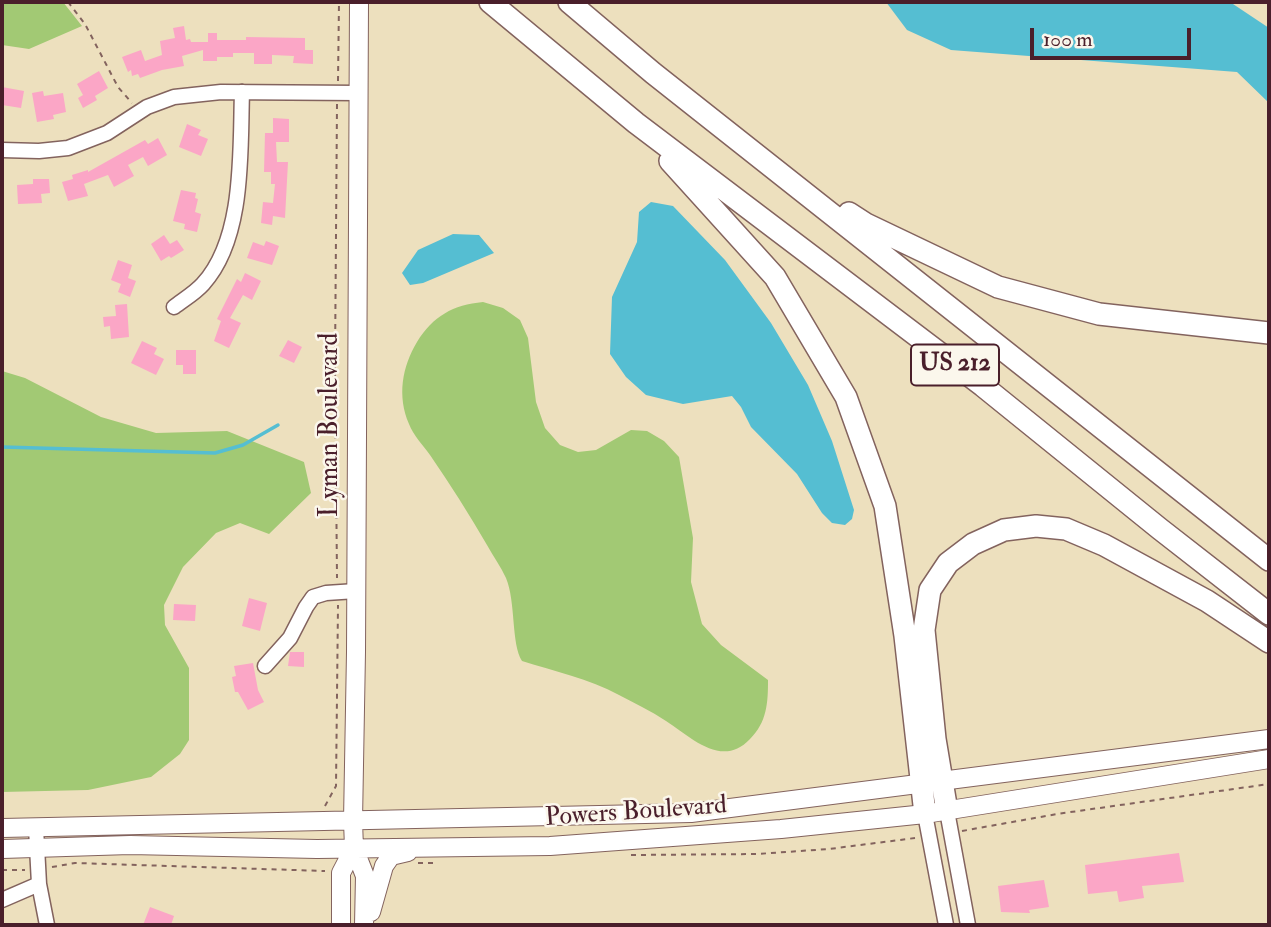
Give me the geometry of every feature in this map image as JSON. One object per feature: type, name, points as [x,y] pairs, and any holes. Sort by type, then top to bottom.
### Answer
[{"type":"highway","name":"US 212","points":[[490,2],[636,123],[983,386],[1269,614]]},
{"type":"highway","name":"US 212","points":[[569,2],[653,73],[1269,560]]},
{"type":"highway","points":[[653,73],[866,224],[998,287],[1099,314],[1269,332]]},
{"type":"highway","points":[[636,123],[775,276],[846,397],[886,506],[905,636],[931,782],[947,811]]},
{"type":"highway","points":[[925,814],[931,782],[924,630],[930,590],[948,563],[972,544],[1004,530],[1036,526],[1066,529],[1207,601],[1269,642]]},
{"type":"main road","name":"Lyman Boulevard","points":[[359,2],[353,821],[354,848],[365,876],[366,925]]},
{"type":"main road","name":"Powers Boulevard","points":[[2,828],[691,813],[1269,740]]},
{"type":"main road","name":"Powers Boulevard","points":[[2,849],[130,845],[354,848],[435,855],[781,829],[925,814],[1263,760]]},
{"type":"main road","name":"Lyman Boulevard","points":[[341,925],[341,873],[354,848]]},
{"type":"main road","points":[[366,925],[384,866],[391,856],[435,855]]},
{"type":"street","points":[[174,307],[204,284],[227,242],[235,213],[242,92]]},
{"type":"street","points":[[2,149],[39,152],[68,148],[107,133],[140,111],[174,97],[242,92],[359,93]]},
{"type":"street","points":[[264,666],[296,629],[309,601],[318,594],[356,591]]},
{"type":"street","points":[[947,811],[968,925]]},
{"type":"street","points":[[925,814],[946,925]]},
{"type":"street","points":[[36,828],[38,877],[47,925]]},
{"type":"street","points":[[2,900],[38,877]]},
{"type":"path","points":[[68,2],[85,24],[118,87],[140,111]]},
{"type":"path","points":[[320,809],[328,803],[336,786],[338,593],[335,379],[339,2]]},
{"type":"path","points":[[416,863],[435,855]]},
{"type":"path","points":[[2,870],[38,877],[75,863],[254,870],[319,869],[328,874]]},
{"type":"green space","points":[[2,2],[63,2],[82,26],[29,49],[2,45]]},
{"type":"green space","points":[[483,302],[503,308],[520,320],[528,338],[536,402],[545,428],[560,445],[578,452],[596,450],[631,430],[647,431],[664,441],[679,457],[693,538],[691,582],[702,624],[721,645],[768,680],[767,704],[760,726],[750,739],[739,747],[718,751],[707,747],[608,689],[522,661],[516,644],[506,578],[459,499],[413,432],[403,403],[403,382],[408,361],[423,333],[445,313]]},
{"type":"green space","points":[[2,371],[25,378],[101,417],[156,433],[227,431],[304,462],[311,493],[269,534],[240,523],[216,533],[183,567],[164,605],[165,625],[189,668],[189,740],[180,754],[151,777],[88,790],[2,792]]},
{"type":"water","points":[[886,2],[1230,2],[1269,28],[1269,103],[1237,72],[951,50],[907,30]]},
{"type":"water","points":[[651,202],[673,206],[725,260],[771,323],[808,385],[832,441],[854,510],[852,519],[845,525],[832,523],[822,513],[797,474],[751,427],[732,396],[683,404],[646,395],[626,377],[610,354],[612,297],[637,242],[639,212]]},
{"type":"water","points":[[453,234],[479,235],[494,253],[423,283],[410,285],[402,273],[418,250]]},
{"type":"building","points":[[184,26],[186,40],[190,39],[191,42],[208,42],[208,33],[217,33],[217,40],[246,40],[246,37],[305,38],[305,50],[313,50],[313,64],[293,63],[294,56],[272,55],[272,64],[254,64],[254,53],[233,53],[233,57],[217,57],[217,61],[203,61],[203,50],[182,56],[184,66],[140,78],[138,74],[132,76],[131,70],[128,72],[122,57],[141,50],[145,61],[162,55],[160,41],[175,38],[173,28]]},
{"type":"building","points":[[99,71],[108,88],[95,96],[97,100],[83,108],[78,98],[83,95],[77,84]]},
{"type":"building","points":[[2,87],[24,91],[21,108],[2,105]]},
{"type":"building","points":[[43,91],[44,96],[63,93],[66,112],[53,115],[54,119],[37,122],[32,93]]},
{"type":"building","points":[[273,118],[289,119],[289,142],[276,142],[277,162],[288,162],[285,218],[273,216],[272,225],[261,223],[263,202],[273,203],[275,184],[271,184],[271,172],[264,172],[265,133],[273,133]]},
{"type":"building","points":[[187,124],[201,130],[198,135],[208,139],[201,156],[179,147]]},
{"type":"building","points":[[158,138],[167,155],[148,166],[143,157],[128,165],[134,176],[114,187],[108,175],[84,184],[88,196],[68,201],[62,182],[73,179],[72,175],[88,172],[145,140],[148,144]]},
{"type":"building","points":[[33,179],[49,179],[50,193],[41,194],[42,203],[18,204],[17,185],[33,184]]},
{"type":"building","points":[[181,190],[196,193],[195,198],[198,199],[195,212],[201,214],[197,232],[184,229],[185,224],[173,221]]},
{"type":"building","points":[[164,235],[170,244],[177,240],[184,250],[161,261],[151,244]]},
{"type":"building","points":[[266,241],[279,246],[272,265],[247,258],[253,242],[264,246]]},
{"type":"building","points":[[118,260],[132,265],[128,278],[136,281],[130,297],[118,292],[121,284],[111,280]]},
{"type":"building","points":[[245,273],[261,281],[252,300],[243,295],[230,318],[241,323],[229,348],[214,341],[221,321],[217,319],[237,279],[241,282]]},
{"type":"building","points":[[127,304],[129,337],[111,339],[110,326],[104,327],[103,317],[116,316],[115,305]]},
{"type":"building","points":[[288,340],[302,347],[294,363],[279,356]]},
{"type":"building","points":[[142,341],[157,348],[154,354],[164,359],[156,375],[131,363]]},
{"type":"building","points":[[176,350],[196,350],[196,374],[183,374],[183,365],[176,365]]},
{"type":"building","points":[[249,598],[267,603],[260,631],[242,626]]},
{"type":"building","points":[[174,604],[196,605],[195,621],[173,620]]},
{"type":"building","points":[[290,652],[304,652],[304,667],[288,666]]},
{"type":"building","points":[[253,663],[258,690],[264,702],[248,710],[238,692],[235,692],[232,677],[236,676],[234,666]]},
{"type":"building","points":[[1179,853],[1184,882],[1142,886],[1144,898],[1119,902],[1117,891],[1088,894],[1085,865]]},
{"type":"building","points":[[1044,880],[1049,907],[1029,910],[1030,913],[1001,912],[998,886]]},
{"type":"building","points":[[150,907],[174,916],[171,925],[143,925]]},
{"type":"waterway","points":[[2,447],[215,453],[243,445],[278,425]]}]
